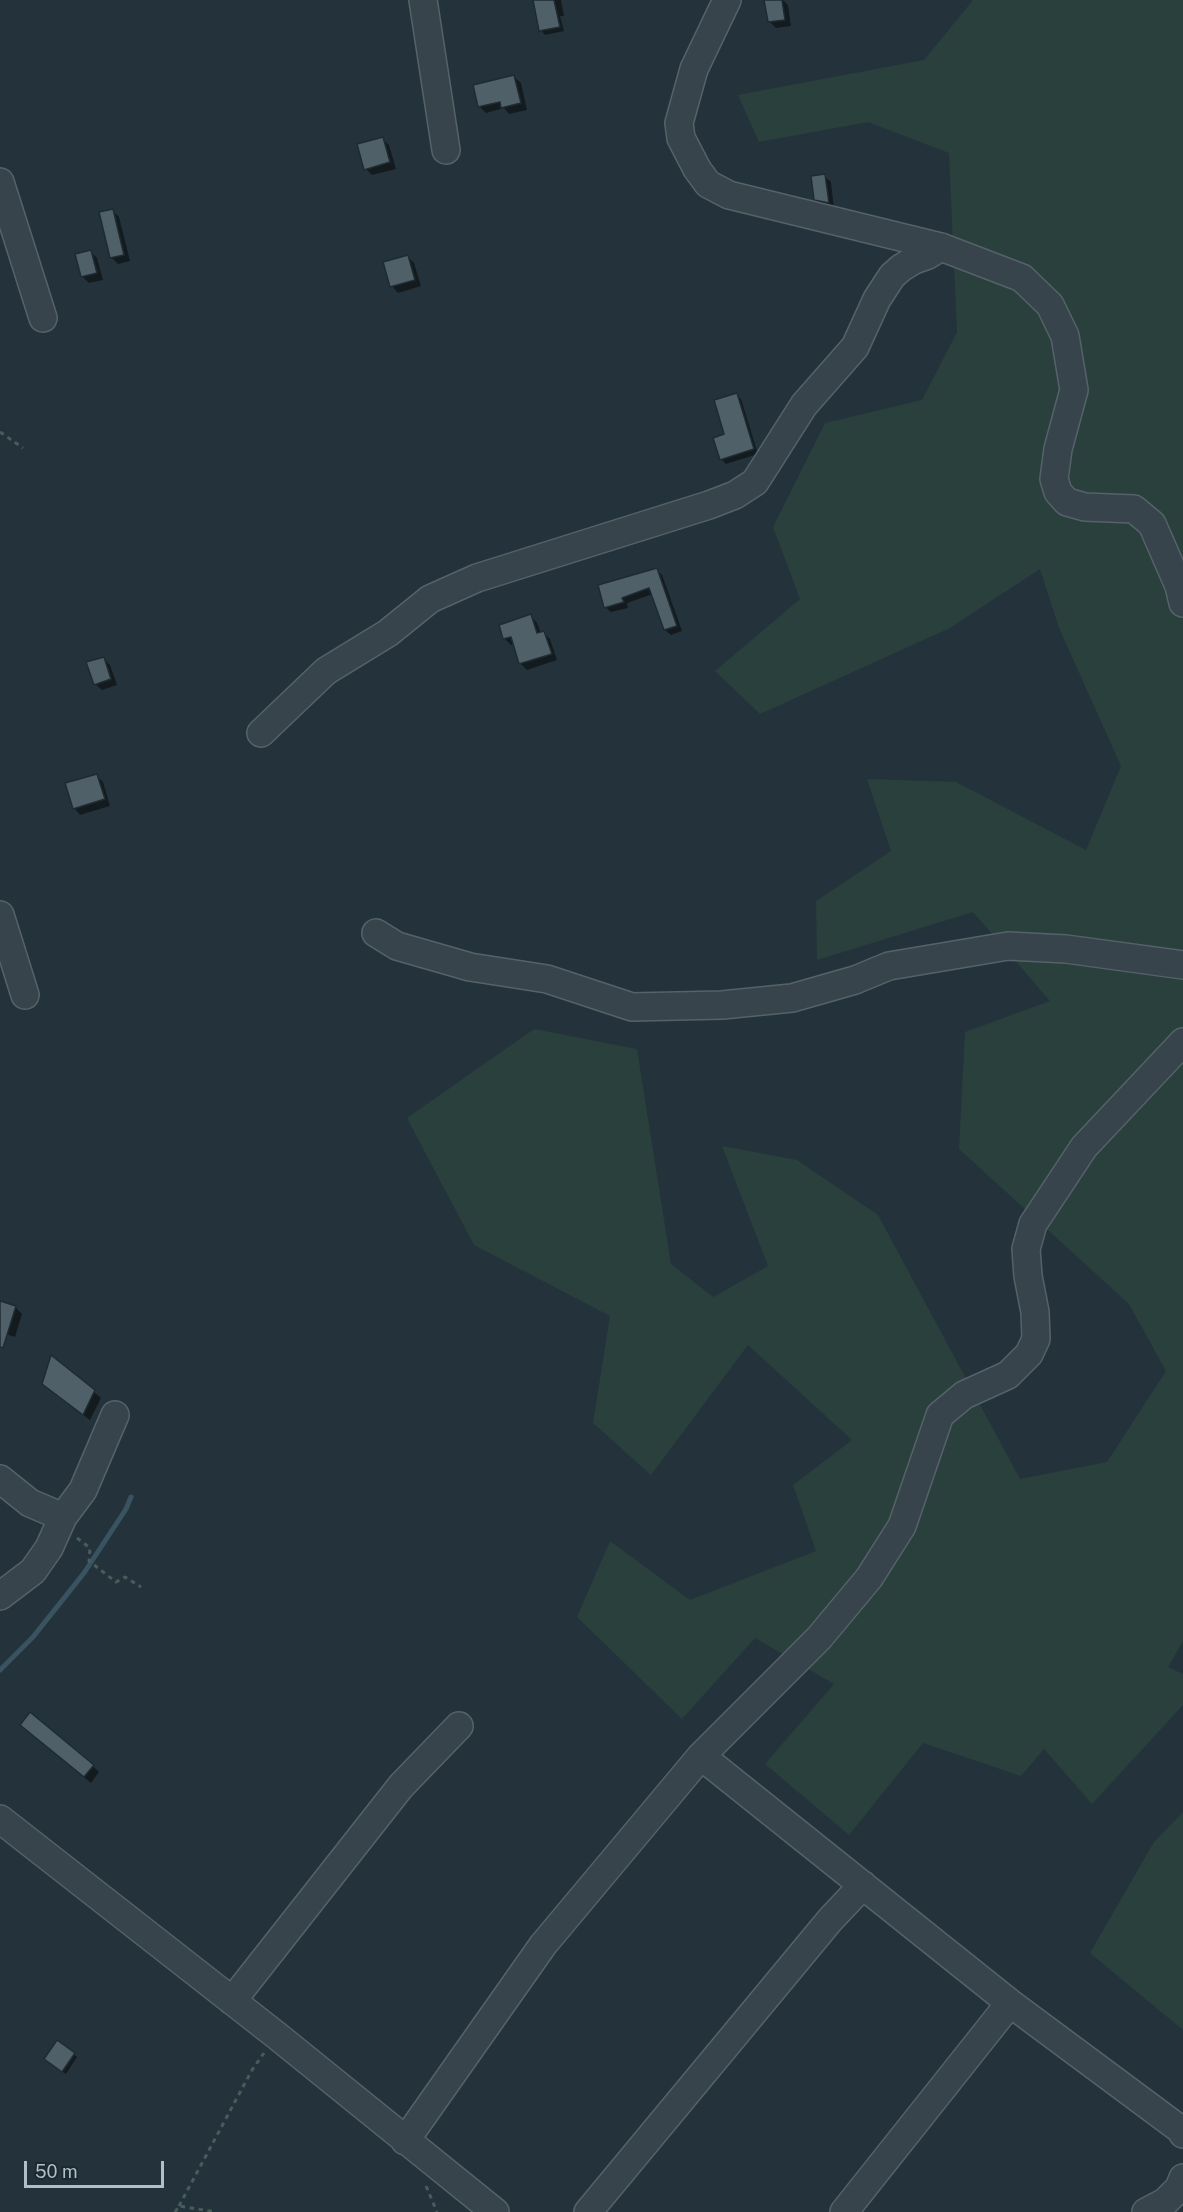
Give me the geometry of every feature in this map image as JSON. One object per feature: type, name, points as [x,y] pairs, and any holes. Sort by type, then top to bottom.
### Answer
[{"type":"street","points":[[423,0],[446,150]]},
{"type":"street","points":[[727,0],[694,69],[679,123],[681,138],[697,169],[708,184],[729,195],[941,247],[1022,278],[1050,305],[1065,336],[1074,390],[1058,449],[1054,479],[1058,492],[1066,502],[1085,507],[1134,509],[1152,524],[1179,586],[1183,603]]},
{"type":"street","points":[[0,182],[43,318]]},
{"type":"street","points":[[261,733],[326,671],[388,633],[430,599],[477,578],[709,505],[735,495],[755,482],[804,405],[855,347],[877,299],[892,276],[914,260],[941,247]]},
{"type":"street","points":[[0,915],[25,995]]},
{"type":"street","points":[[376,933],[397,946],[470,967],[547,979],[632,1007],[722,1005],[792,998],[855,980],[889,966],[1008,946],[1066,949],[1183,965]]},
{"type":"street","points":[[405,2141],[543,1945],[701,1755],[819,1638],[869,1578],[902,1526],[940,1415],[964,1395],[1008,1375],[1029,1354],[1036,1339],[1035,1312],[1028,1276],[1026,1248],[1034,1224],[1084,1147],[1183,1042]]},
{"type":"street","points":[[0,1596],[33,1571],[49,1548],[63,1517],[82,1490],[115,1415]]},
{"type":"street","points":[[0,1479],[30,1503],[63,1517]]},
{"type":"street","points":[[232,2001],[401,1786],[459,1726]]},
{"type":"street","points":[[701,1755],[1010,2003],[1181,2130],[1183,2134]]},
{"type":"street","points":[[0,1819],[276,2035],[495,2212]]},
{"type":"street","points":[[588,2212],[831,1920],[863,1885]]},
{"type":"street","points":[[844,2212],[1010,2003]]},
{"type":"street","points":[[1162,2209],[1183,2178]]},
{"type":"path","points":[[0,432],[23,448]]},
{"type":"path","points":[[89,1561],[116,1582],[125,1577],[141,1587]]},
{"type":"path","points":[[175,2212],[252,2070],[276,2035]]},
{"type":"path","points":[[178,2206],[216,2212]]},
{"type":"green space","points":[[973,0],[1183,0],[1183,1641],[1168,1667],[1183,1674],[1183,1705],[1092,1804],[1044,1749],[1021,1776],[923,1743],[849,1835],[765,1764],[834,1684],[755,1638],[682,1719],[577,1617],[610,1541],[690,1600],[816,1551],[793,1485],[852,1440],[748,1345],[651,1475],[593,1423],[610,1316],[474,1245],[407,1118],[534,1029],[637,1049],[671,1264],[713,1297],[768,1266],[722,1146],[797,1160],[878,1215],[1020,1479],[1107,1462],[1166,1371],[1129,1304],[959,1149],[965,1032],[1050,1001],[973,912],[817,960],[816,901],[891,851],[867,779],[956,782],[1086,850],[1121,766],[1059,628],[1040,569],[950,628],[760,714],[715,671],[800,599],[773,527],[825,423],[922,400],[957,332],[949,153],[868,122],[759,142],[738,95],[924,60]]},
{"type":"green space","points":[[1183,1812],[1183,2030],[1090,1953],[1154,1842]]},
{"type":"building","points":[[533,0],[554,0],[560,27],[539,31]]},
{"type":"building","points":[[764,0],[782,0],[785,20],[768,22]]},
{"type":"building","points":[[514,75],[521,103],[501,108],[500,102],[478,107],[473,85]]},
{"type":"building","points":[[383,137],[390,162],[364,170],[357,144]]},
{"type":"building","points":[[825,174],[829,203],[814,200],[811,176]]},
{"type":"building","points":[[113,209],[124,255],[110,258],[99,212]]},
{"type":"building","points":[[91,250],[97,273],[81,277],[75,254]]},
{"type":"building","points":[[408,255],[415,280],[390,287],[383,262]]},
{"type":"building","points":[[737,393],[754,449],[720,460],[713,438],[724,434],[714,400]]},
{"type":"building","points":[[657,568],[677,626],[664,630],[649,588],[622,598],[624,602],[604,608],[598,585]]},
{"type":"building","points":[[531,614],[537,633],[544,631],[552,654],[519,664],[511,637],[503,639],[499,625]]},
{"type":"building","points":[[104,657],[111,679],[94,685],[86,662]]},
{"type":"building","points":[[97,774],[105,799],[73,809],[65,783]]},
{"type":"building","points":[[0,1301],[16,1306],[3,1348],[0,1347]]},
{"type":"building","points":[[51,1355],[95,1390],[83,1415],[42,1384]]},
{"type":"building","points":[[30,1712],[94,1765],[84,1777],[20,1725]]},
{"type":"building","points":[[57,2040],[75,2053],[62,2072],[44,2059]]},
{"type":"waterway","points":[[0,1670],[33,1637],[84,1573],[126,1509],[131,1497]]}]
